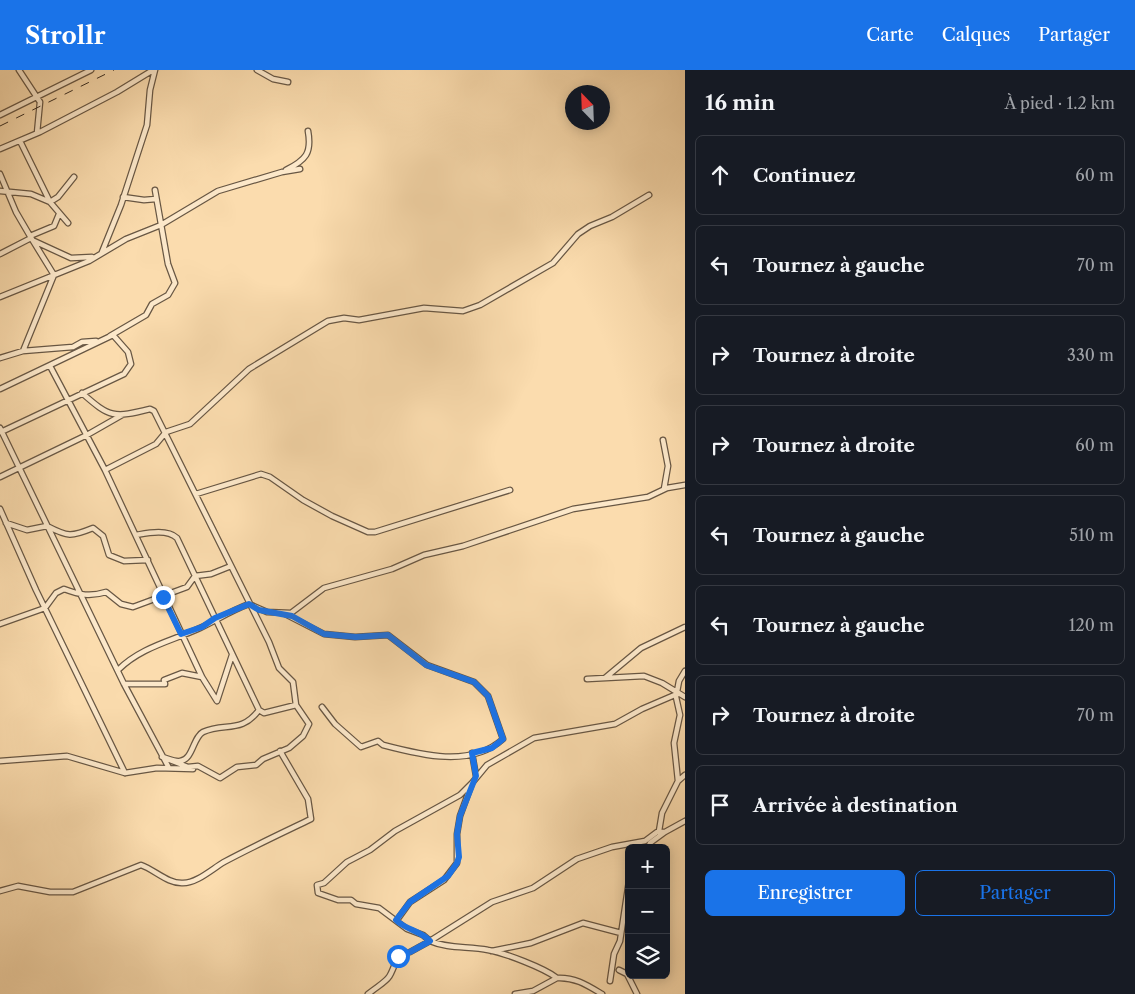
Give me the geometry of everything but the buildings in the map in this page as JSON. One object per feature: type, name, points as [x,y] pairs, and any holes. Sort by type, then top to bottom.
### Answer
[{"type":"street","points":[[19,70],[40,102],[37,133]]},
{"type":"street","points":[[0,115],[91,70]]},
{"type":"street","points":[[0,150],[118,92],[154,70]]},
{"type":"street","points":[[102,252],[147,126],[154,70]]},
{"type":"street","points":[[257,70],[274,79],[288,82]]},
{"type":"street","points":[[282,172],[300,163],[306,155],[310,145],[308,131]]},
{"type":"street","points":[[20,141],[50,202],[68,223]]},
{"type":"street","points":[[0,297],[89,261],[102,252],[161,225],[218,191],[282,172],[300,169]]},
{"type":"street","points":[[0,174],[16,212],[54,275]]},
{"type":"street","points":[[50,202],[58,197],[74,177]]},
{"type":"street","points":[[0,191],[8,190],[42,197],[50,202]]},
{"type":"street","points":[[0,389],[113,335],[146,315],[152,304],[168,294],[175,283],[168,264],[155,190]]},
{"type":"street","points":[[105,470],[156,444],[166,432],[190,424],[249,369],[328,322],[344,318],[359,320],[424,308],[463,311],[480,305],[553,263],[578,234],[590,226],[612,217],[649,195]]},
{"type":"street","points":[[123,197],[144,200],[156,199]]},
{"type":"street","points":[[1,252],[54,226],[59,214]]},
{"type":"street","points":[[31,238],[56,253],[71,258],[96,256]]},
{"type":"street","points":[[23,351],[54,275]]},
{"type":"street","points":[[0,358],[23,351],[73,347],[82,342],[93,342],[113,335]]},
{"type":"street","points":[[113,335],[128,352],[131,364],[129,369],[118,378],[1,431],[124,684],[170,768]]},
{"type":"street","points":[[50,366],[105,470],[148,560],[163,597],[202,677],[217,701],[232,655]]},
{"type":"street","points":[[82,393],[103,412],[123,414],[152,409],[166,432],[232,566],[279,668],[293,682],[296,705],[309,724],[303,736],[289,748],[256,765],[236,767],[220,778],[202,768],[188,767],[162,756]]},
{"type":"street","points":[[0,477],[87,436],[123,414]]},
{"type":"street","points":[[662,440],[668,466],[663,490]]},
{"type":"street","points":[[196,494],[261,474],[270,477],[303,500],[332,516],[368,532],[375,532],[510,490]]},
{"type":"street","points":[[249,604],[259,610],[290,613],[324,588],[392,569],[424,555],[463,546],[573,510],[648,497],[663,490],[685,485]]},
{"type":"street","points":[[0,509],[44,608],[125,773]]},
{"type":"street","points":[[6,523],[27,530],[47,526],[64,535],[74,536],[93,528],[104,536],[109,555],[124,561],[148,560]]},
{"type":"street","points":[[136,534],[160,533],[173,535],[179,542],[259,710],[264,713],[296,705]]},
{"type":"street","points":[[0,624],[44,608],[56,593],[64,589],[81,595],[92,596],[106,592],[121,604],[133,607],[187,587],[195,576],[211,574],[232,566]]},
{"type":"street","points":[[118,670],[136,655],[181,634],[202,627],[215,618],[249,604]]},
{"type":"street","points":[[284,613],[324,634],[356,637],[388,635],[426,665],[474,682],[488,696],[503,739],[492,748],[440,758],[383,745],[378,741],[361,747],[335,724],[322,707]]},
{"type":"street","points":[[604,678],[641,648],[685,627]]},
{"type":"street","points":[[678,781],[674,744],[680,715],[677,694],[679,682],[685,671]]},
{"type":"street","points":[[124,684],[165,684],[164,680],[182,673],[202,677]]},
{"type":"street","points":[[587,679],[644,676],[662,683],[677,694],[685,697]]},
{"type":"street","points":[[396,920],[410,902],[448,876],[457,863],[459,857],[457,834],[460,816],[472,783],[476,776],[491,761],[534,738],[615,724],[642,709],[677,694]]},
{"type":"street","points":[[162,756],[180,762],[185,760],[199,734],[252,720],[259,710]]},
{"type":"street","points":[[0,891],[18,886],[50,892],[73,892],[141,865],[152,869],[172,882],[184,884],[196,878],[311,819],[308,799],[280,751]]},
{"type":"street","points":[[472,753],[476,776]]},
{"type":"street","points":[[0,761],[67,756],[125,773],[157,768],[202,768]]},
{"type":"street","points":[[660,831],[662,813],[678,781],[685,774]]},
{"type":"street","points":[[472,783],[460,795],[395,831],[370,850],[347,862],[324,883],[317,885],[318,893],[338,900],[351,900],[356,904],[379,908],[407,929],[423,935],[439,945],[456,945],[492,951],[547,970],[558,978]]},
{"type":"street","points":[[650,844],[685,821]]},
{"type":"street","points":[[368,994],[387,982],[398,956],[430,941],[492,902],[533,888],[577,859],[612,847],[646,840],[660,831],[666,832]]},
{"type":"street","points":[[610,981],[621,933],[628,889]]},
{"type":"street","points":[[492,951],[530,943],[583,923],[621,933]]},
{"type":"street","points":[[619,970],[627,974],[637,994]]},
{"type":"street","points":[[515,994],[538,989],[558,978],[569,978],[588,984],[602,994]]},
{"type":"railway","points":[[0,126],[114,70]]},
{"type":"route","points":[[163,597],[181,634],[202,627],[215,618],[249,604],[259,610],[284,613],[292,616],[324,634],[356,637],[388,635],[426,665],[474,682],[488,696],[503,739],[492,748],[472,753],[473,768],[476,776],[460,816],[457,834],[459,857],[454,869],[444,880],[434,884],[410,902],[396,920],[402,926],[423,935],[430,941],[398,956]]}]
